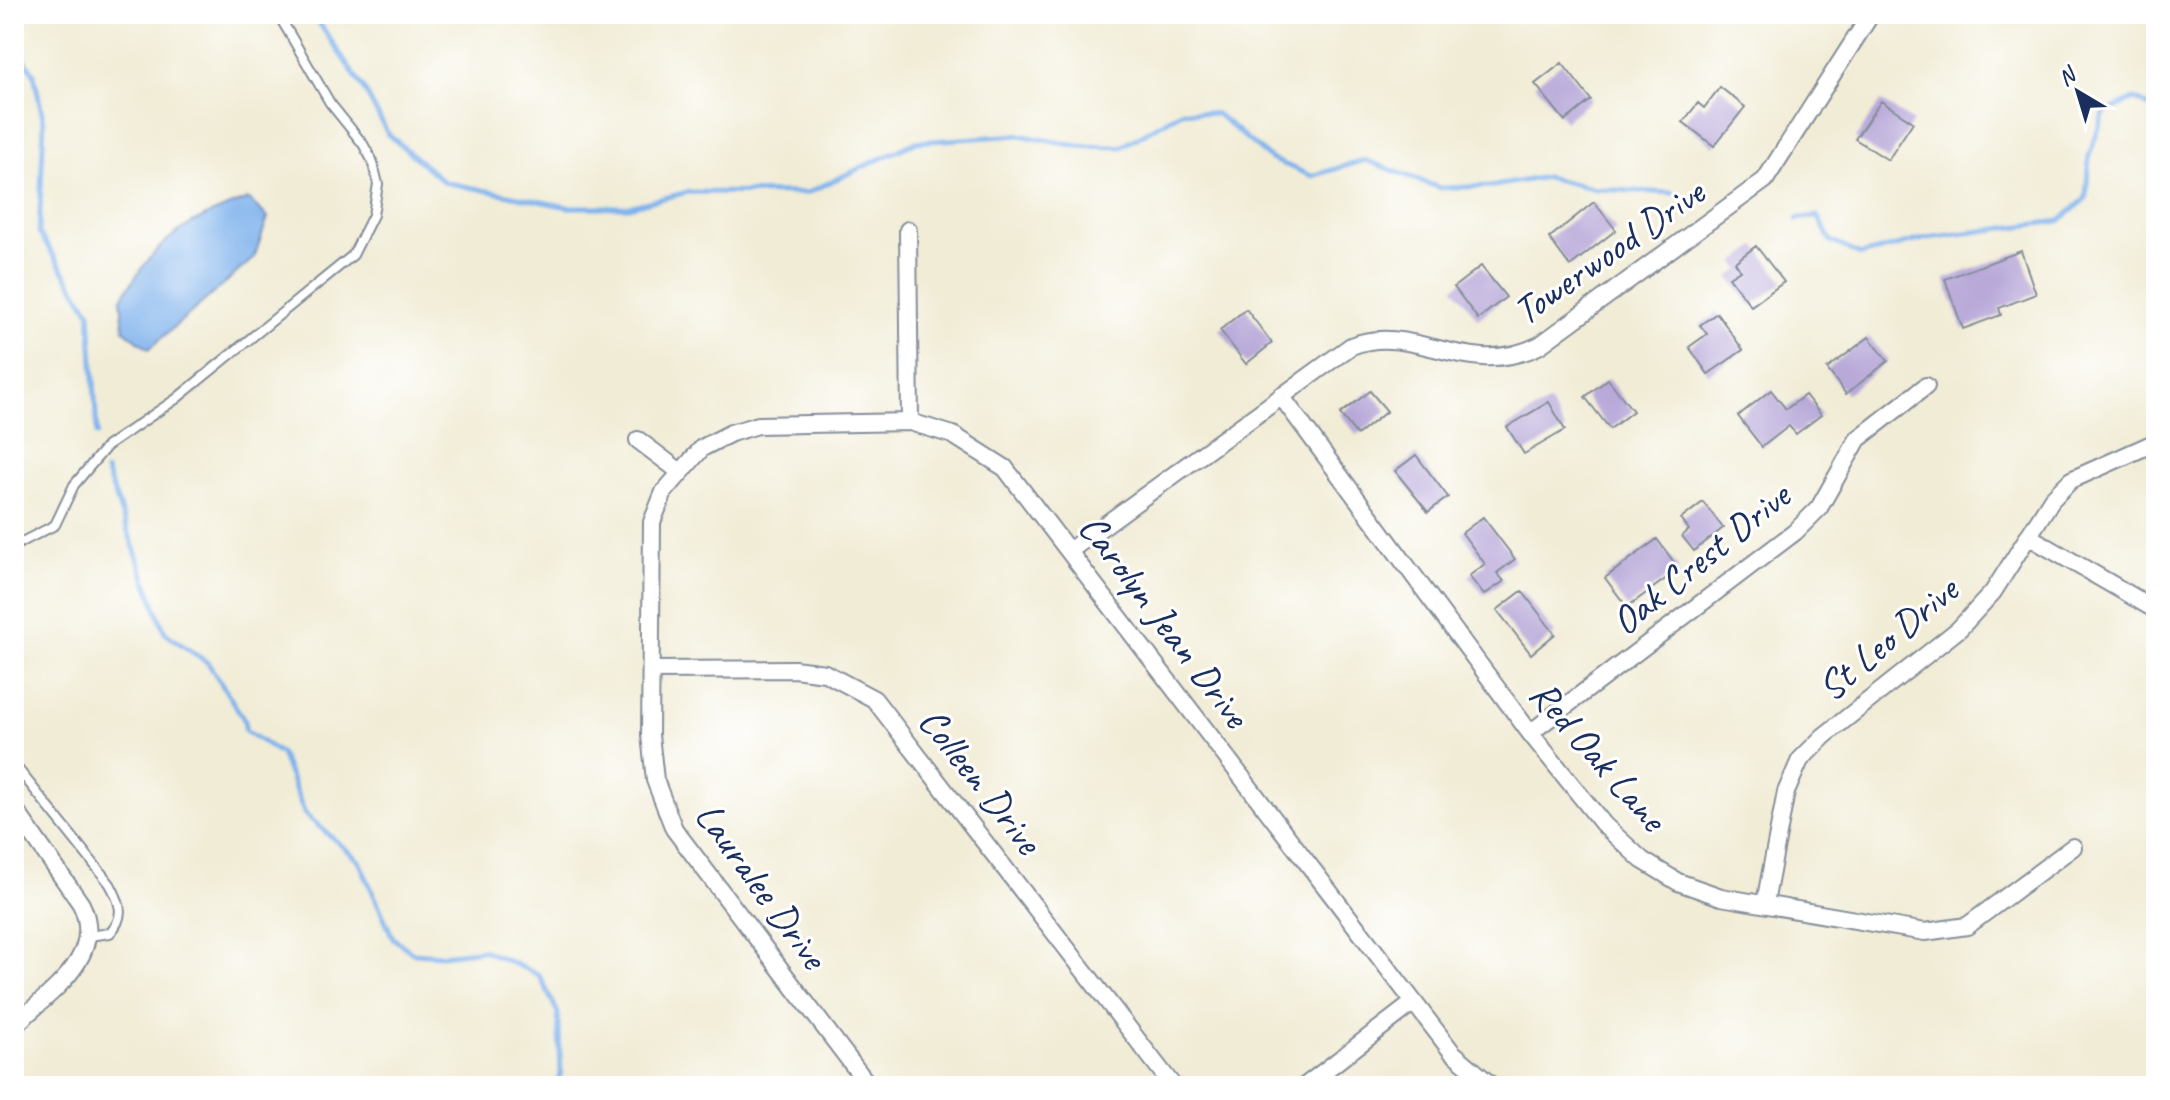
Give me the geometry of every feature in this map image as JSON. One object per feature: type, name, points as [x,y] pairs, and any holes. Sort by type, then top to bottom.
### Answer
[{"type":"street","name":"Towerwood Drive","points":[[1069,551],[1351,346],[1369,339],[1388,339],[1489,360],[1517,357],[1540,345],[1765,180],[1871,14]]},
{"type":"street","points":[[908,230],[910,422]]},
{"type":"street","name":"Oak Crest Drive","points":[[1530,733],[1795,532],[1819,508],[1858,439],[1926,386]]},
{"type":"street","name":"Red Oak Lane","points":[[1281,396],[1530,733],[1604,825],[1642,860],[1678,882],[1721,897],[1925,932],[1967,926],[2073,847]]},
{"type":"street","name":"Carolyn Jean Drive","points":[[679,471],[702,448],[731,433],[758,425],[910,422],[953,435],[1005,468],[1413,1003],[1452,1052],[1492,1086]]},
{"type":"street","points":[[638,440],[679,471]]},
{"type":"street","name":"St Leo Drive","points":[[1765,903],[1779,822],[1800,760],[1824,736],[1959,629],[1993,592],[2052,499],[2071,480],[2156,442]]},
{"type":"street","name":"Lauralee Drive","points":[[679,471],[664,492],[652,522],[650,735],[655,780],[674,829],[869,1086]]},
{"type":"street","points":[[2028,536],[2156,610]]},
{"type":"street","name":"Colleen Drive","points":[[652,670],[794,669],[825,673],[874,699],[1173,1086]]},
{"type":"street","points":[[14,808],[81,904],[88,918],[89,936],[85,952],[71,972],[14,1026]]},
{"type":"street","points":[[1305,1086],[1413,1003]]},
{"type":"lane","points":[[14,546],[55,525],[74,485],[107,446],[176,399],[353,255],[373,215],[378,184],[372,160],[330,103],[278,14]]},
{"type":"lane","points":[[14,764],[110,884],[119,901],[121,916],[116,927],[110,933],[89,936]]},
{"type":"water","points":[[248,199],[268,217],[254,258],[149,349],[124,330],[121,299],[148,260],[188,225]]},
{"type":"building","points":[[1562,63],[1591,100],[1565,121],[1535,84]]},
{"type":"building","points":[[1720,87],[1745,107],[1714,146],[1683,122],[1698,103],[1704,108]]},
{"type":"building","points":[[1881,101],[1913,122],[1888,160],[1855,139]]},
{"type":"building","points":[[1594,202],[1616,230],[1570,266],[1549,238]]},
{"type":"building","points":[[1756,246],[1784,282],[1751,306],[1729,277],[1740,270],[1735,262]]},
{"type":"building","points":[[2021,251],[2036,294],[1999,308],[2001,315],[1963,329],[1945,279]]},
{"type":"building","points":[[1481,266],[1506,297],[1478,319],[1454,287]]},
{"type":"building","points":[[1246,309],[1272,343],[1246,364],[1220,330]]},
{"type":"building","points":[[1717,313],[1743,350],[1708,374],[1689,347],[1707,334],[1700,325]]},
{"type":"building","points":[[1869,337],[1888,361],[1846,394],[1827,369]]},
{"type":"building","points":[[1608,379],[1633,411],[1610,429],[1585,397]]},
{"type":"building","points":[[1771,390],[1786,409],[1805,395],[1821,415],[1796,434],[1789,426],[1762,447],[1738,416]]},
{"type":"building","points":[[1370,391],[1387,411],[1357,435],[1340,414]]},
{"type":"building","points":[[1549,402],[1565,430],[1524,454],[1507,427]]},
{"type":"building","points":[[1416,455],[1448,497],[1428,512],[1395,471]]},
{"type":"building","points":[[1703,502],[1723,528],[1694,551],[1682,536],[1689,530],[1681,519]]},
{"type":"building","points":[[1483,517],[1515,559],[1497,573],[1504,581],[1484,595],[1469,576],[1485,564],[1462,533]]},
{"type":"building","points":[[1657,539],[1679,569],[1627,607],[1605,578]]},
{"type":"building","points":[[1522,591],[1555,634],[1531,654],[1497,610]]},
{"type":"waterway","points":[[313,14],[364,89],[388,134],[444,182],[568,207],[628,207],[688,192],[807,193],[916,142],[1019,135],[1078,146],[1121,147],[1183,111],[1217,114],[1271,159],[1312,176],[1365,160],[1440,188],[1494,186],[1546,177],[1596,189],[1673,193]]},
{"type":"waterway","points":[[14,43],[34,74],[44,123],[39,233],[90,312],[97,434]]},
{"type":"waterway","points":[[1797,219],[1817,216],[1831,241],[1861,255],[1927,238],[2060,221],[2086,198],[2089,156],[2104,113],[2134,99],[2156,109]]},
{"type":"waterway","points":[[106,471],[165,633],[208,663],[245,721],[245,730],[281,754],[305,814],[359,861],[393,938],[413,953],[442,955],[483,950],[539,975],[558,1013],[561,1072],[557,1086]]}]
